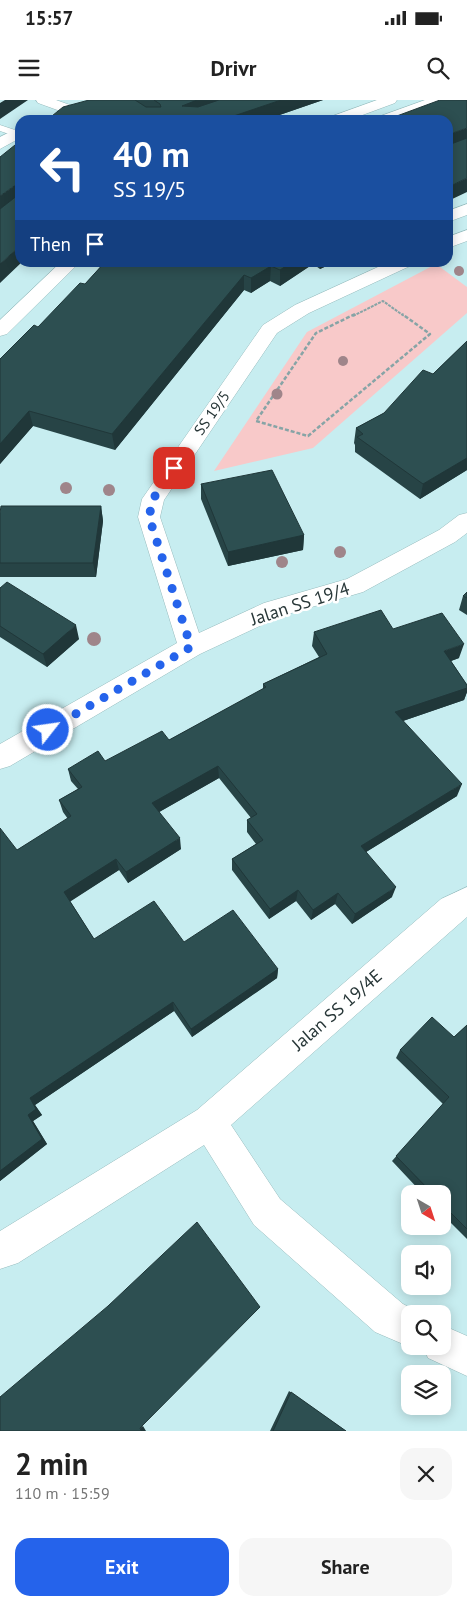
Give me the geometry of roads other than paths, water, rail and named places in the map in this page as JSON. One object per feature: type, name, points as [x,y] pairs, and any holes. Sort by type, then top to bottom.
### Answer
[{"type":"street","points":[[42,100],[79,113]]},
{"type":"street","points":[[349,115],[390,100]]},
{"type":"street","points":[[397,115],[438,100]]},
{"type":"street","points":[[72,115],[95,108]]},
{"type":"street","points":[[0,144],[15,133]]},
{"type":"street","points":[[453,215],[467,209]]},
{"type":"street","points":[[453,242],[467,235]]},
{"type":"street","points":[[0,330],[67,267]]},
{"type":"street","name":"SS 19/5","points":[[191,647],[149,517],[153,499],[270,329],[302,309],[393,267]]},
{"type":"street","name":"Jalan SS 19/4","points":[[0,758],[191,647],[273,609],[355,586],[447,536],[467,521]]},
{"type":"street","name":"Jalan SS 19/4E","points":[[0,1250],[5,1250],[209,1122],[452,909],[467,901]]},
{"type":"street","points":[[209,1122],[267,1212],[389,1318],[401,1324]]},
{"type":"street","points":[[451,1348],[467,1356]]},
{"type":"lane","points":[[0,128],[15,132]]}]
